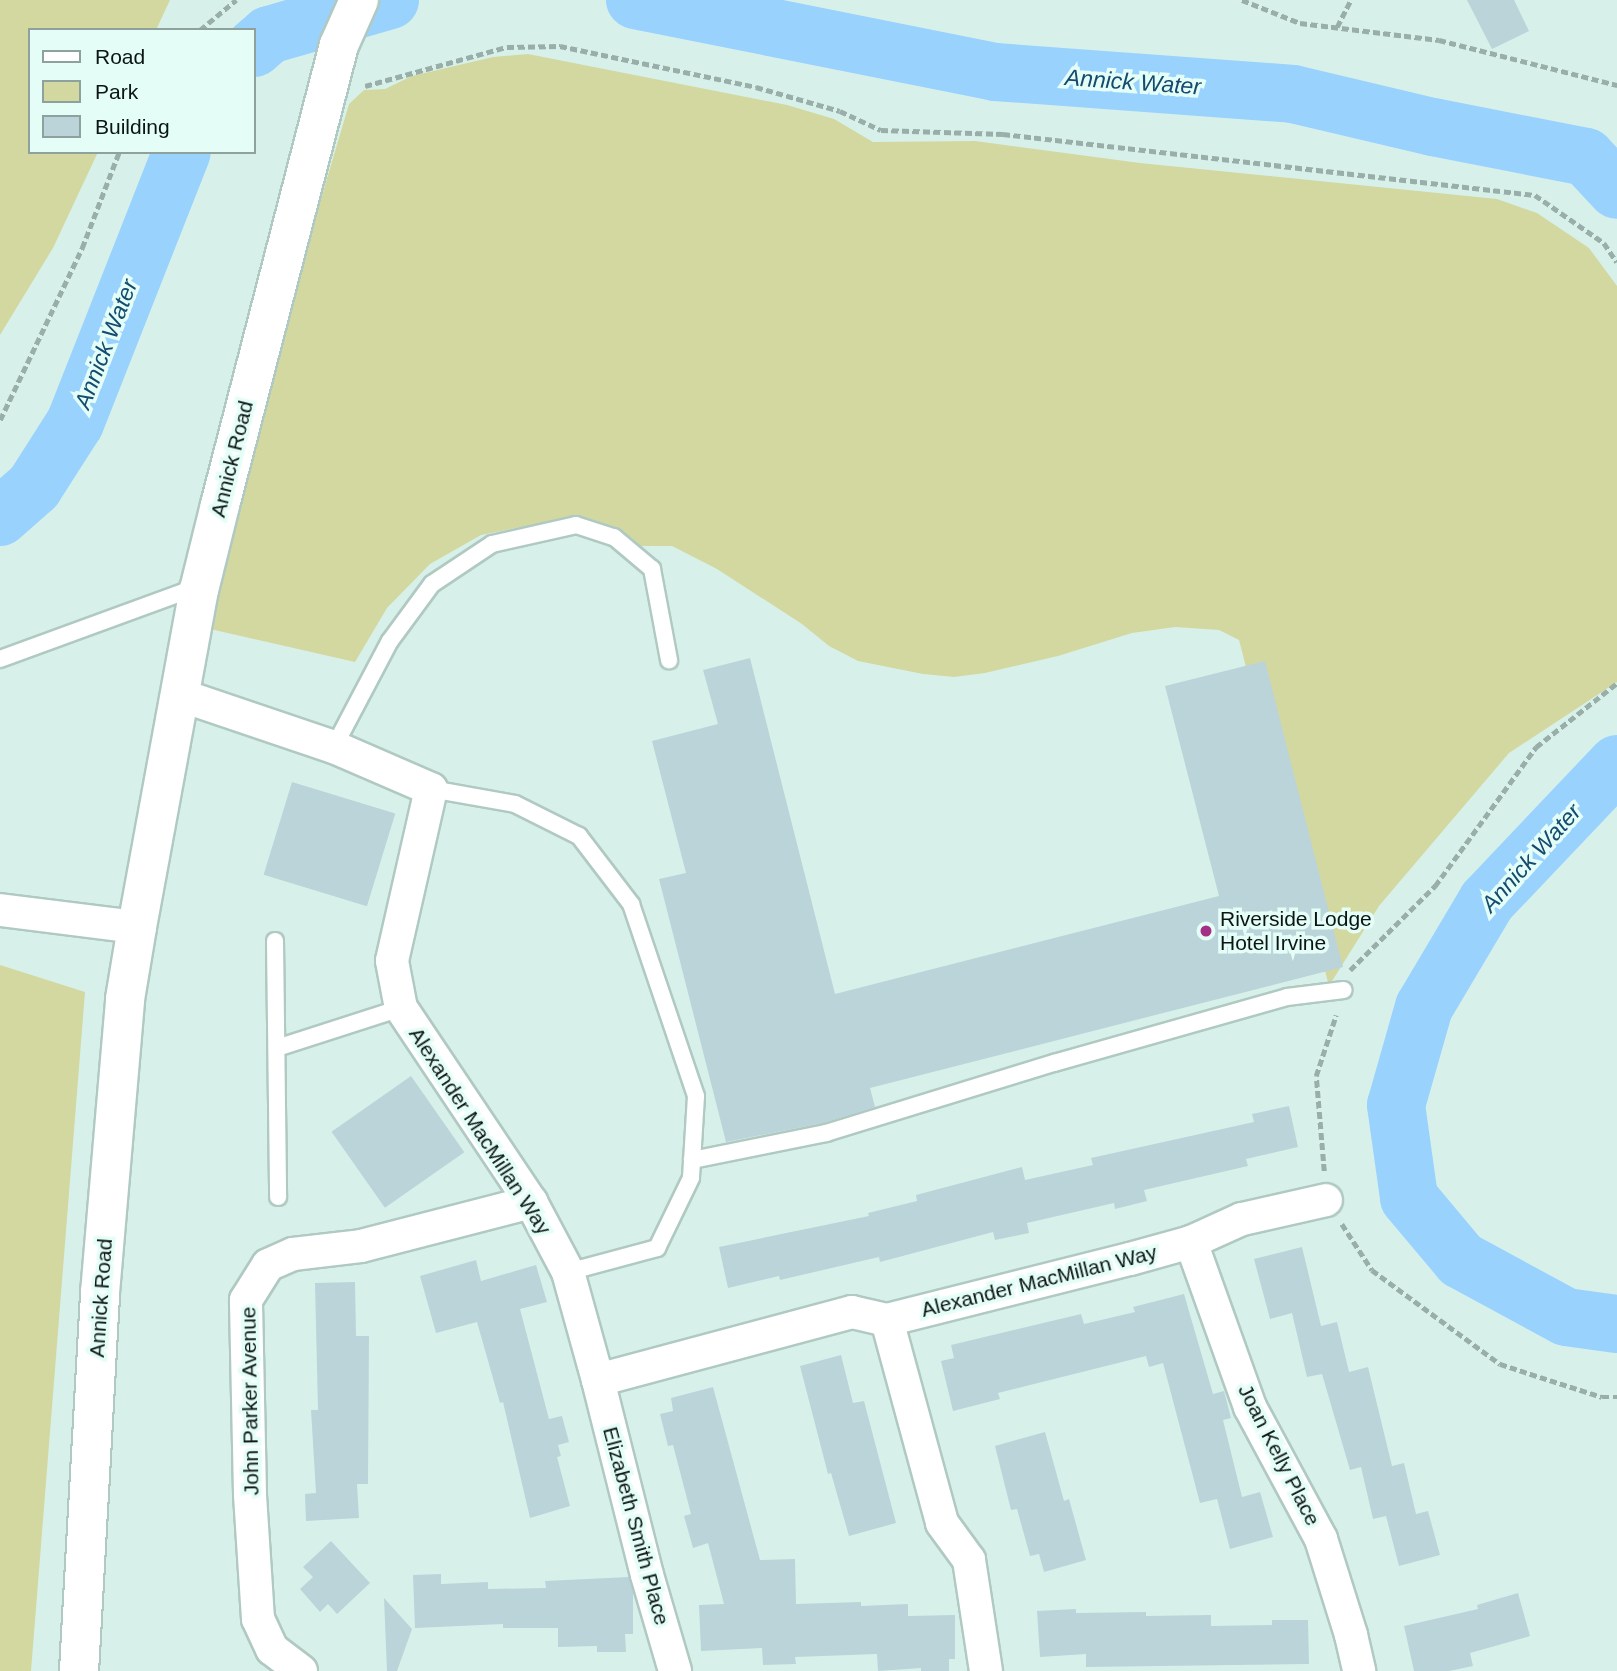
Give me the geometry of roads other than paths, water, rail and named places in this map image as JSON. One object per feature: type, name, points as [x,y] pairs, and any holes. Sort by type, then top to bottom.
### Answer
[{"type":"main road","name":"Annick Road","points":[[79,1670],[100,1293],[125,999],[137,927],[201,585],[339,46],[359,0]]},
{"type":"street","points":[[180,695],[334,747],[431,789]]},
{"type":"street","name":"Alexander MacMillan Way","points":[[431,789],[392,961],[401,1008],[531,1202],[568,1272],[598,1380],[852,1312],[887,1320],[1191,1242],[1242,1219],[1326,1200]]},
{"type":"street","points":[[0,910],[137,927]]},
{"type":"street","name":"John Parker Avenue","points":[[301,1671],[272,1649],[258,1619],[250,1494],[246,1300],[268,1265],[293,1254],[361,1246],[531,1202]]},
{"type":"street","name":"Joan Kelly Place","points":[[1191,1242],[1250,1407],[1321,1539],[1351,1635],[1359,1671]]},
{"type":"street","points":[[887,1320],[942,1523],[968,1560],[986,1671]]},
{"type":"street","name":"Elizabeth Smith Place","points":[[598,1380],[647,1575],[675,1671]]},
{"type":"lane","points":[[334,747],[390,641],[432,584],[492,544],[576,525],[614,537],[652,569],[669,660]]},
{"type":"lane","points":[[0,659],[201,585]]},
{"type":"lane","points":[[431,789],[515,804],[579,836],[631,904],[696,1096],[691,1178],[657,1248],[568,1272]]},
{"type":"lane","points":[[275,941],[278,1197]]},
{"type":"lane","points":[[692,1160],[826,1133],[1054,1063],[1287,998],[1344,990]]},
{"type":"lane","points":[[276,1048],[401,1008]]},
{"type":"waterway","name":"Annick Water","points":[[256,46],[269,35],[390,0]]},
{"type":"waterway","name":"Annick Water","points":[[635,0],[995,72],[1293,94],[1433,127],[1586,157],[1617,190]]},
{"type":"waterway","name":"Annick Water","points":[[0,517],[34,487],[75,423],[181,154]]},
{"type":"waterway","name":"Annick Water","points":[[1617,764],[1487,901],[1424,1007],[1396,1105],[1409,1198],[1461,1260],[1566,1317],[1617,1324]]},
{"type":"place","name":"Riverside Lodge Hotel Irvine","points":[[1206,931]]}]
